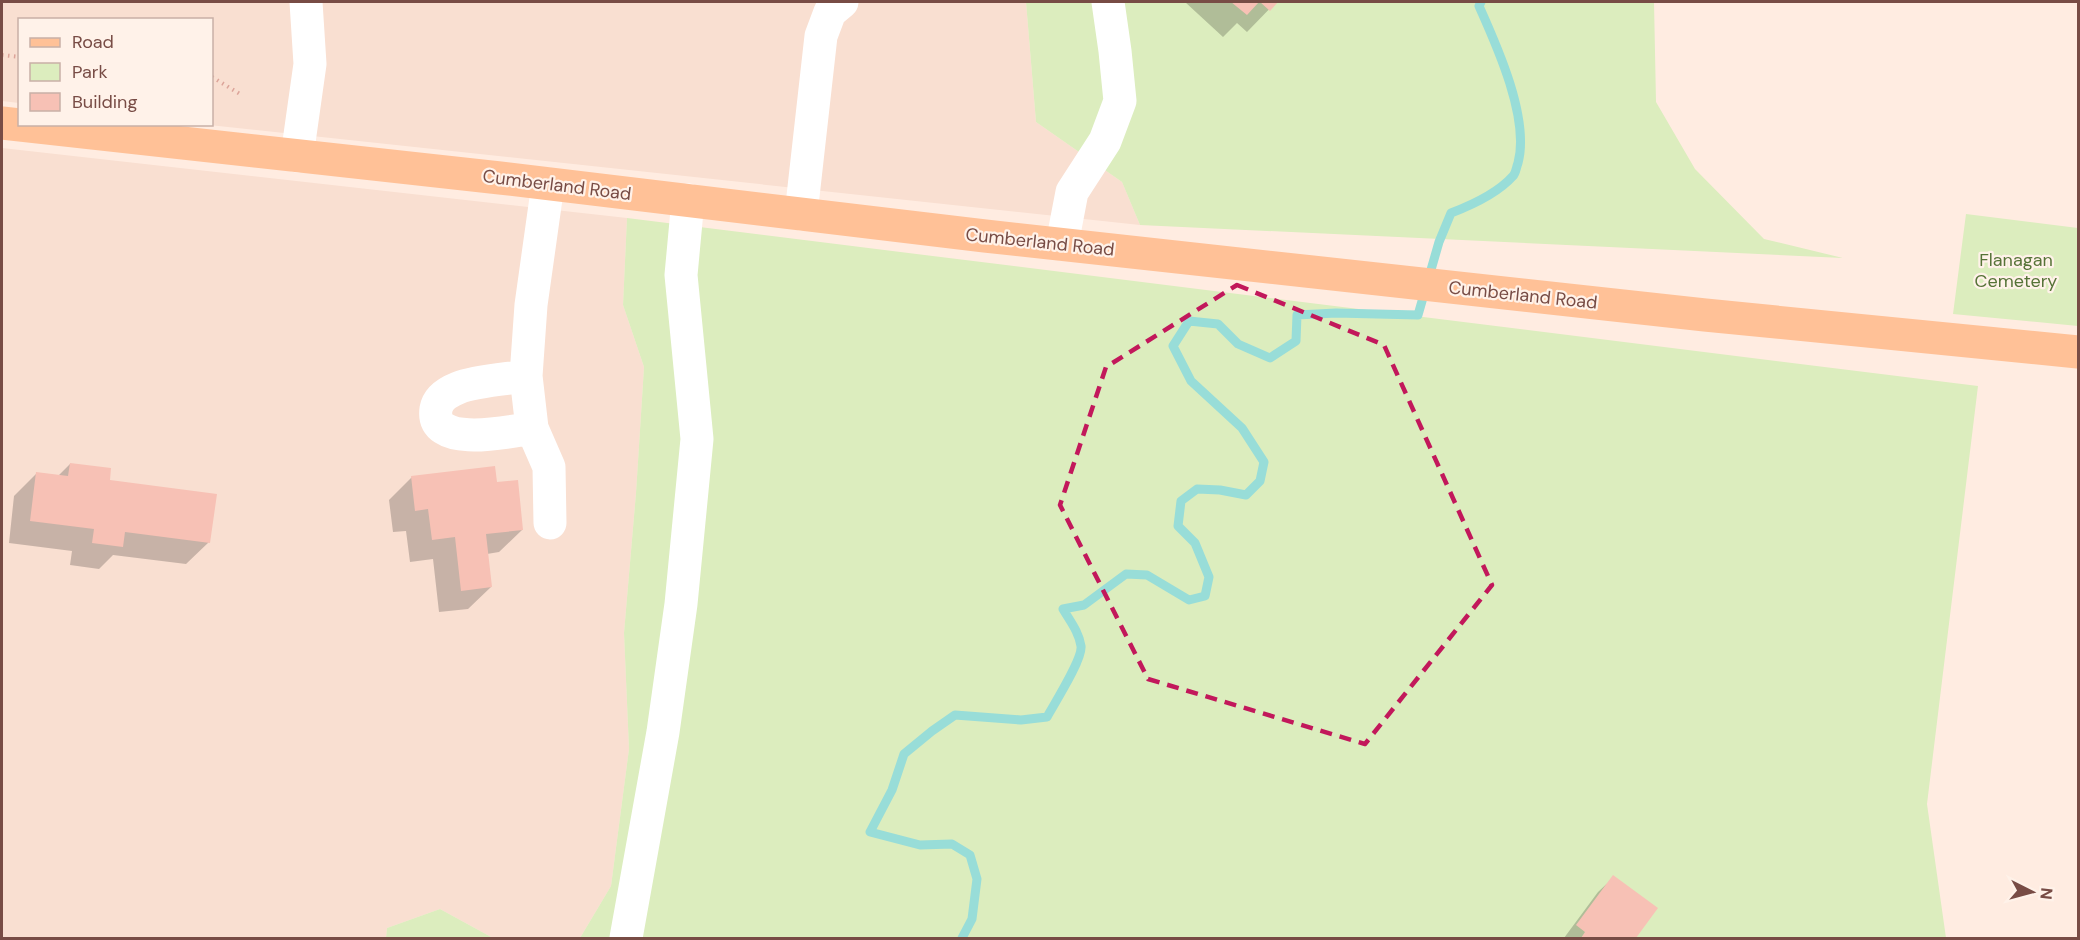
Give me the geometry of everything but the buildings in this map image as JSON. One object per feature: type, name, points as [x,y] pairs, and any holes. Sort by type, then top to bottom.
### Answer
[{"type":"main road","name":"Cumberland Road","points":[[2,123],[18,125]]},
{"type":"main road","name":"Cumberland Road","points":[[29,126],[1448,287],[2079,352]]},
{"type":"lane","points":[[297,156],[310,64],[306,2]]},
{"type":"lane","points":[[801,214],[821,36],[830,12],[842,2]]},
{"type":"lane","points":[[1062,244],[1072,192],[1105,141],[1120,100],[1108,2]]},
{"type":"lane","points":[[548,184],[531,305],[526,376],[532,428],[549,467],[550,523]]},
{"type":"lane","points":[[626,939],[664,721],[681,604],[697,439],[681,275],[688,201]]},
{"type":"lane","points":[[526,376],[460,387],[443,396],[436,407],[436,416],[440,424],[448,431],[467,436],[484,436],[532,428]]},
{"type":"path","points":[[2,55],[18,57]]},
{"type":"path","points":[[213,78],[240,94]]},
{"type":"highlighted area","points":[[1237,285],[1384,345],[1492,585],[1365,744],[1148,679],[1060,505],[1106,367]]},
{"type":"shaded area","points":[[2,2],[1026,2],[1036,122],[1122,182],[1140,225],[213,125],[213,18],[18,18],[18,103],[2,101]]},
{"type":"shaded area","points":[[2,148],[627,218],[623,305],[644,367],[624,633],[629,749],[611,886],[580,938],[493,938],[440,909],[387,928],[386,938],[2,938]]},
{"type":"green space","points":[[1026,2],[1654,2],[1656,102],[1695,169],[1764,239],[1843,258],[1140,225],[1122,182],[1036,122]]},
{"type":"green space","name":"Flanagan Cemetery","points":[[1966,214],[2078,228],[2078,326],[1953,314]]},
{"type":"green space","points":[[627,218],[1978,386],[1927,804],[1946,938],[580,938],[611,886],[629,749],[624,633],[644,367],[623,305]]},
{"type":"green space","points":[[440,909],[493,938],[386,938],[387,928]]},
{"type":"waterway","points":[[962,938],[972,919],[977,879],[970,855],[952,844],[920,845],[870,832],[892,790],[904,754],[955,715],[1021,720],[1047,717],[1078,661],[1081,646],[1074,627],[1063,609],[1084,605],[1126,574],[1147,575],[1189,600],[1205,596],[1209,577],[1195,543],[1178,526],[1181,501],[1197,489],[1220,490],[1246,495],[1260,481],[1264,462],[1242,428],[1191,381],[1173,346],[1189,321],[1218,324],[1238,344],[1270,358],[1296,341],[1297,315],[1336,313],[1418,315],[1439,242],[1451,213],[1492,194],[1514,175],[1518,163],[1521,145],[1516,105],[1510,83],[1479,6],[1481,2]]}]
